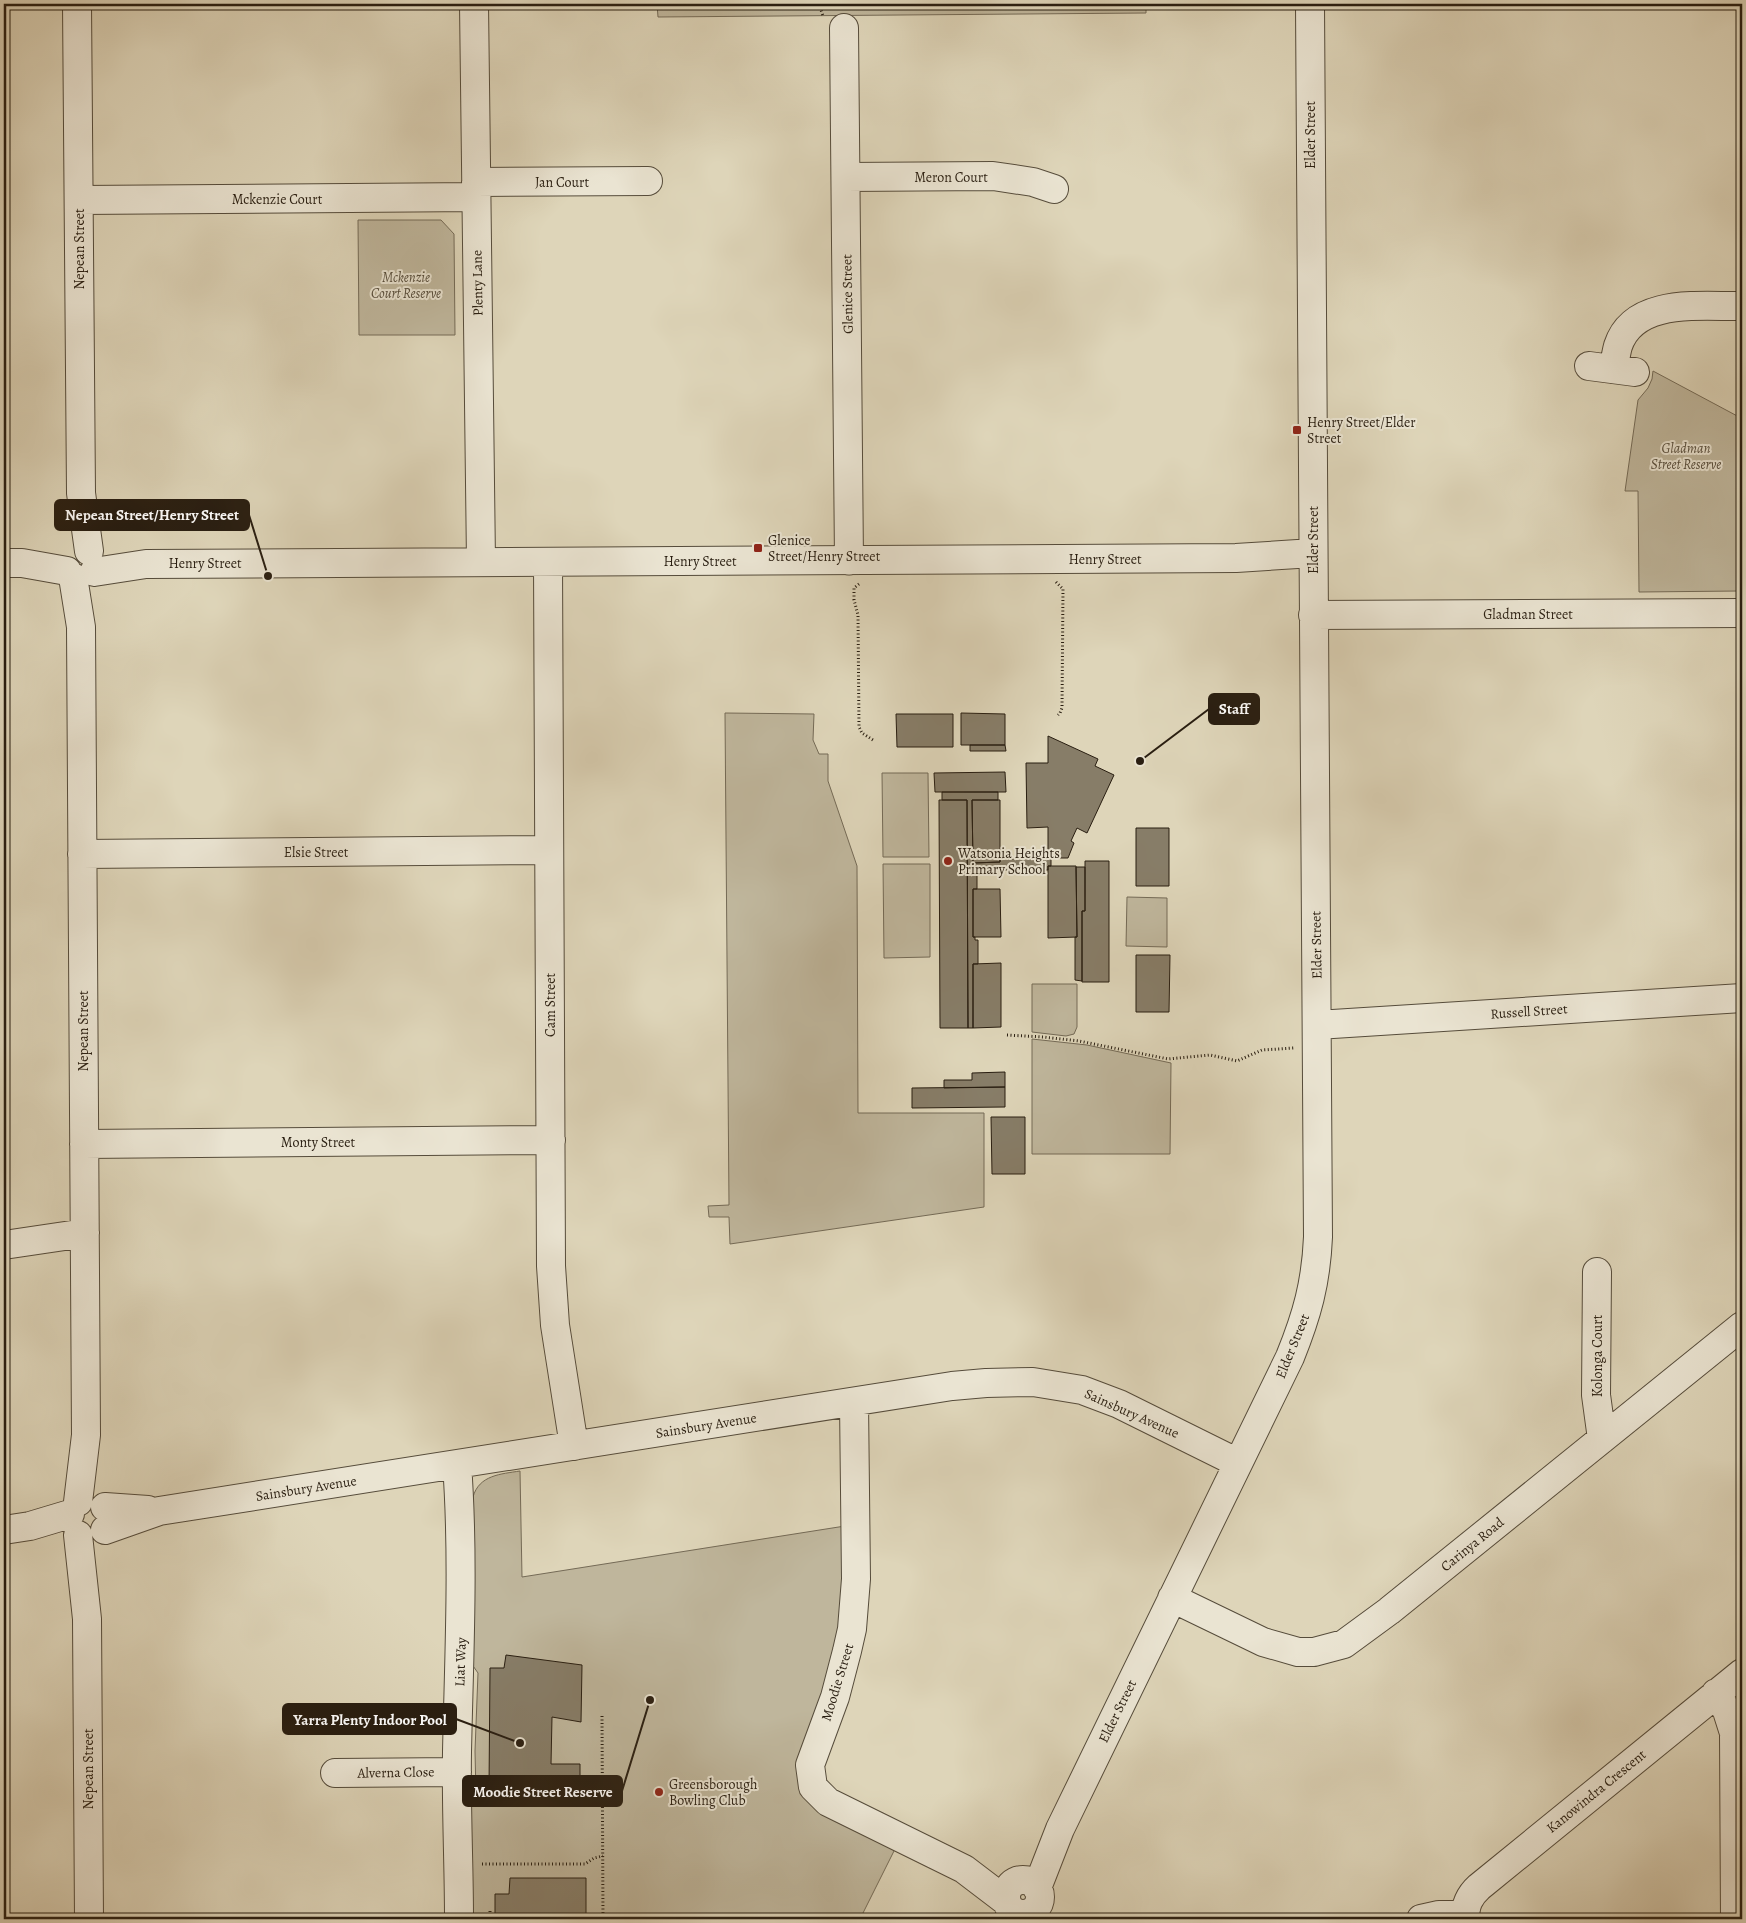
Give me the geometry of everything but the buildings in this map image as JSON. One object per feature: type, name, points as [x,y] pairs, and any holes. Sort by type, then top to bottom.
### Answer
[{"type":"street","name":"Nepean Street","points":[[77,4],[88,1520],[89,1919]]},
{"type":"street","name":"Plenty Lane","points":[[474,4],[481,562]]},
{"type":"street","name":"Elder Street","points":[[1016,1901],[1060,1830],[1290,1357],[1312,1293],[1315,1275],[1318,1237],[1310,4]]},
{"type":"street","name":"Glenice Street","points":[[833,22],[846,177],[855,571]]},
{"type":"street","name":"Meron Court","points":[[846,177],[993,176],[1033,182],[1054,188]]},
{"type":"street","name":"Jan Court","points":[[476,190],[648,181]]},
{"type":"street","name":"Mckenzie Court","points":[[78,200],[476,190]]},
{"type":"street","points":[[1613,369],[1618,346],[1625,333],[1645,315],[1665,308],[1742,306]]},
{"type":"street","name":"Henry Street","points":[[13,563],[548,562],[855,571],[1236,558],[1313,553]]},
{"type":"street","name":"Cam Street","points":[[548,562],[552,1294],[574,1446]]},
{"type":"street","name":"Gladman Street","points":[[1313,615],[1742,613]]},
{"type":"street","name":"Elsie Street","points":[[82,854],[550,850]]},
{"type":"street","name":"Russell Street","points":[[1317,1025],[1742,998]]},
{"type":"street","name":"Monty Street","points":[[84,1144],[551,1140]]},
{"type":"street","points":[[4,1245],[85,1232]]},
{"type":"street","name":"Kolonga Court","points":[[1596,1272],[1596,1395],[1602,1439]]},
{"type":"street","name":"Carinya Road","points":[[1172,1598],[1263,1642],[1282,1649],[1298,1652],[1330,1649],[1344,1644],[1742,1326]]},
{"type":"street","name":"Sainsbury Avenue","points":[[17,1528],[159,1511],[986,1383],[1033,1382],[1082,1390],[1119,1404],[1238,1463]]},
{"type":"street","name":"Moodie Street","points":[[854,1402],[856,1580],[852,1628],[848,1651],[835,1697],[811,1759],[811,1779],[817,1793],[828,1802],[964,1869],[1016,1901]]},
{"type":"street","name":"Liat Way","points":[[457,1464],[461,1519],[462,1597],[457,1772],[459,1919]]},
{"type":"street","name":"Kanowindra Crescent","points":[[1465,1917],[1466,1903],[1471,1894],[1491,1876],[1742,1673]]},
{"type":"street","points":[[1716,1693],[1727,1711],[1734,1733],[1735,1919]]},
{"type":"street","name":"Alverna Close","points":[[335,1773],[457,1772]]},
{"type":"street","points":[[1421,1919],[1439,1915],[1465,1917]]},
{"type":"path","points":[[819,4],[833,22]]},
{"type":"path","points":[[855,571],[854,600],[858,622],[860,728],[862,733],[873,740]]},
{"type":"path","points":[[1051,576],[1062,589],[1062,708],[1058,715]]},
{"type":"path","points":[[1008,1035],[1079,1040],[1168,1059],[1210,1055],[1233,1062],[1262,1050],[1295,1048]]},
{"type":"path","points":[[602,1716],[603,1919]]},
{"type":"path","points":[[482,1864],[585,1864],[594,1858],[603,1856]]},
{"type":"path","points":[[490,1911],[490,1919]]},
{"type":"green space","points":[[657,4],[1146,4],[1146,13],[658,17]]},
{"type":"green space","name":"Mckenzie Court Reserve","points":[[358,220],[441,220],[454,234],[455,335],[359,335]]},
{"type":"green space","name":"Gladman Street Reserve","points":[[1653,371],[1741,418],[1739,591],[1639,592],[1638,491],[1625,491],[1638,400],[1648,388]]},
{"type":"green space","points":[[725,713],[814,714],[813,740],[819,754],[828,754],[828,781],[857,866],[858,1113],[984,1113],[984,1207],[730,1244],[729,1217],[709,1217],[708,1206],[729,1205]]},
{"type":"green space","points":[[882,773],[928,773],[929,857],[883,857]]},
{"type":"green space","points":[[883,864],[930,864],[930,957],[884,958]]},
{"type":"green space","points":[[1127,897],[1167,898],[1167,947],[1126,946]]},
{"type":"green space","points":[[1032,984],[1077,984],[1077,1027],[1074,1034],[1066,1036],[1032,1032]]},
{"type":"green space","points":[[1032,1039],[1087,1045],[1171,1063],[1170,1154],[1032,1154]]},
{"type":"green space","points":[[520,1471],[522,1577],[845,1526],[843,1606],[831,1671],[800,1760],[896,1847],[860,1919],[469,1919],[468,1805],[476,1795],[475,1751],[478,1673],[471,1663],[473,1497],[480,1484],[485,1480],[498,1475]]},
{"type":"place","name":"Henry Street/Elder Street","points":[[1297,430]]},
{"type":"place","name":"Glenice Street/Henry Street","points":[[758,548]]},
{"type":"place","name":"Nepean Street/Henry Street","points":[[268,576]]},
{"type":"place","name":"Staff","points":[[1140,761]]},
{"type":"place","name":"Watsonia Heights Primary School","points":[[948,861]]},
{"type":"place","name":"Moodie Street Reserve","points":[[650,1700]]},
{"type":"place","name":"Yarra Plenty Indoor Pool","points":[[520,1743]]},
{"type":"place","name":"Greensborough Bowling Club","points":[[659,1792]]}]
